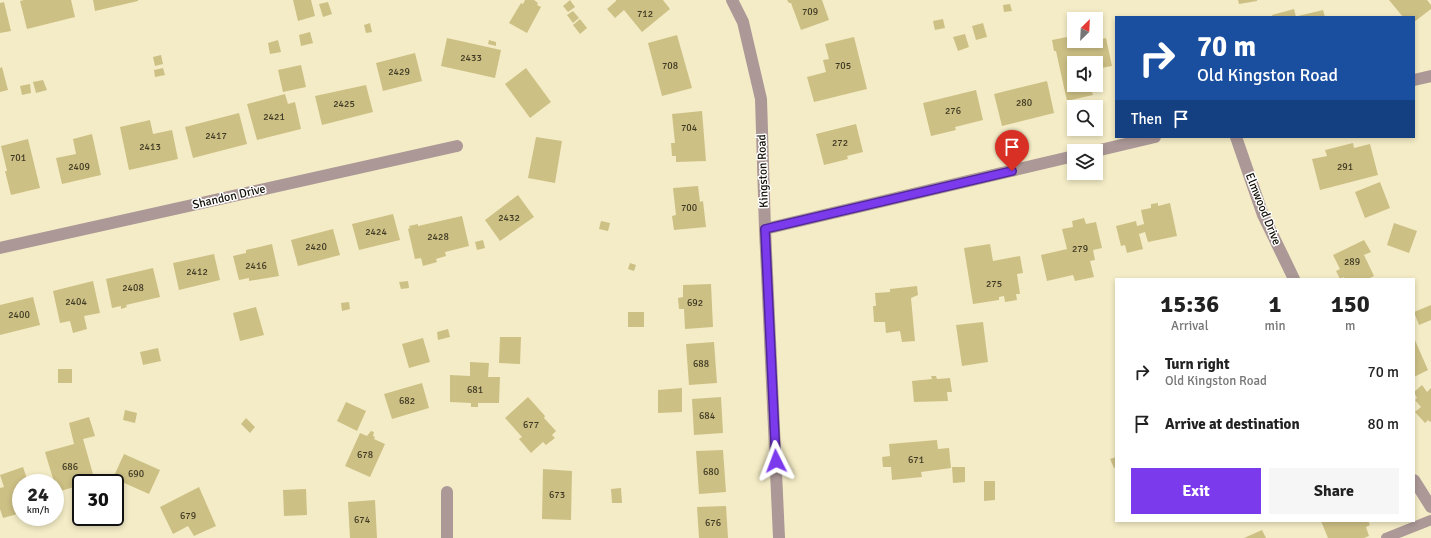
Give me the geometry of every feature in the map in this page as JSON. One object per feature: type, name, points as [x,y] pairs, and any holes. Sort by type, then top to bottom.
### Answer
[{"type":"street","name":"Kingston Road","points":[[732,0],[743,22],[761,99],[765,229],[780,538]]},
{"type":"street","points":[[1415,80],[1431,76]]},
{"type":"street","points":[[1103,149],[1151,138]]},
{"type":"street","name":"Elmwood Drive","points":[[1236,138],[1263,215],[1294,278]]},
{"type":"street","name":"Shandon Drive","points":[[0,248],[457,146]]},
{"type":"street","points":[[765,229],[1067,158]]},
{"type":"street","points":[[1415,482],[1431,507]]},
{"type":"street","points":[[447,492],[447,538]]},
{"type":"lane","points":[[1386,538],[1431,520]]},
{"type":"building","points":[[71,0],[75,17],[27,29],[20,1]]},
{"type":"building","points":[[93,0],[138,0],[138,1],[95,11]]},
{"type":"building","points":[[293,0],[311,0],[315,16],[298,21]]},
{"type":"building","points":[[525,0],[534,0],[538,3],[537,5],[541,7],[527,33],[509,23],[521,3],[523,4]]},
{"type":"building","points":[[570,0],[575,7],[568,12],[563,6]]},
{"type":"building","points":[[616,0],[663,0],[670,9],[642,32],[624,10],[615,18],[607,9]]},
{"type":"building","points":[[787,0],[822,0],[829,20],[801,30],[791,3]]},
{"type":"building","points":[[1238,0],[1257,0],[1257,1],[1239,4]]},
{"type":"building","points":[[1389,0],[1427,0],[1431,5],[1431,9],[1415,21],[1415,16],[1402,16]]},
{"type":"building","points":[[4,2],[11,31],[0,33],[0,3]]},
{"type":"building","points":[[328,2],[332,14],[323,17],[319,4]]},
{"type":"building","points":[[1010,4],[1012,11],[1004,12],[1003,5]]},
{"type":"building","points":[[1294,9],[1296,16],[1272,16]]},
{"type":"building","points":[[1323,10],[1325,16],[1298,16]]},
{"type":"building","points":[[573,11],[579,18],[573,23],[567,15]]},
{"type":"building","points":[[580,19],[587,28],[580,34],[573,25]]},
{"type":"building","points":[[943,19],[945,28],[935,30],[933,21]]},
{"type":"building","points":[[370,23],[372,32],[366,33],[364,25]]},
{"type":"building","points":[[983,23],[987,37],[976,40],[972,26]]},
{"type":"building","points":[[310,32],[313,43],[301,46],[299,35]]},
{"type":"building","points":[[965,34],[969,47],[958,51],[953,37]]},
{"type":"building","points":[[677,35],[692,88],[662,96],[648,43]]},
{"type":"building","points":[[854,37],[867,89],[814,102],[807,77],[826,72],[823,60],[829,59],[825,44]]},
{"type":"building","points":[[1067,37],[1067,48],[1103,48],[1103,39],[1106,38],[1112,66],[1103,68],[1103,56],[1067,56],[1067,92],[1092,92],[1093,95],[1067,101],[1056,51],[1054,51],[1052,40]]},
{"type":"building","points":[[447,38],[501,50],[495,78],[441,66]]},
{"type":"building","points":[[278,40],[281,52],[270,54],[268,43]]},
{"type":"building","points":[[489,40],[496,42],[496,46],[488,44]]},
{"type":"building","points":[[415,53],[422,81],[383,91],[376,63]]},
{"type":"building","points":[[161,55],[163,64],[155,66],[153,57]]},
{"type":"building","points":[[301,65],[306,87],[283,92],[278,70]]},
{"type":"building","points":[[2,67],[8,90],[0,92],[0,68]]},
{"type":"building","points":[[163,68],[165,75],[155,77],[154,70]]},
{"type":"building","points":[[526,68],[551,102],[530,118],[505,84]]},
{"type":"building","points":[[43,80],[47,90],[36,93],[33,82]]},
{"type":"building","points":[[1047,81],[1054,113],[1002,126],[994,94]]},
{"type":"building","points":[[30,84],[31,93],[22,95],[20,86]]},
{"type":"building","points":[[366,85],[373,112],[322,125],[315,96]]},
{"type":"building","points":[[976,90],[983,120],[955,127],[956,130],[931,136],[923,103]]},
{"type":"building","points":[[285,94],[288,104],[295,102],[301,129],[257,140],[247,104]]},
{"type":"building","points":[[702,111],[706,161],[676,162],[676,156],[672,156],[671,143],[675,143],[672,114]]},
{"type":"building","points":[[239,113],[247,144],[193,158],[185,127]]},
{"type":"building","points":[[150,120],[153,134],[172,130],[178,159],[129,170],[120,127]]},
{"type":"building","points":[[856,124],[863,152],[847,156],[848,159],[824,165],[816,134]]},
{"type":"building","points":[[92,134],[101,175],[62,184],[56,158],[76,154],[73,139]]},
{"type":"building","points":[[536,137],[562,141],[555,183],[528,178]]},
{"type":"building","points":[[28,139],[40,188],[11,195],[1,146]]},
{"type":"building","points":[[1353,143],[1354,148],[1370,144],[1378,175],[1320,190],[1312,159],[1327,156],[1325,150]]},
{"type":"building","points":[[1380,182],[1390,208],[1365,218],[1355,192]]},
{"type":"building","points":[[698,186],[700,202],[703,201],[706,227],[674,230],[672,216],[676,215],[673,188]]},
{"type":"building","points":[[518,195],[534,217],[500,241],[485,220]]},
{"type":"building","points":[[1158,203],[1158,206],[1170,203],[1177,236],[1148,242],[1145,232],[1139,234],[1143,249],[1127,253],[1125,245],[1121,246],[1116,226],[1136,221],[1137,226],[1144,224],[1141,210],[1151,208],[1151,204]]},
{"type":"building","points":[[393,214],[400,240],[359,250],[352,224]]},
{"type":"building","points":[[462,216],[469,246],[445,252],[446,256],[436,259],[437,262],[423,266],[421,258],[415,259],[408,229],[410,228],[409,226],[418,224],[418,226]]},
{"type":"building","points":[[1084,218],[1086,224],[1096,222],[1102,248],[1093,250],[1095,260],[1090,261],[1094,277],[1075,281],[1073,275],[1047,281],[1041,255],[1067,249],[1062,229],[1073,227],[1072,221]]},
{"type":"building","points":[[601,221],[610,223],[608,231],[599,229]]},
{"type":"building","points":[[1394,223],[1417,231],[1409,253],[1387,245]]},
{"type":"building","points":[[333,229],[340,255],[298,266],[291,240]]},
{"type":"building","points":[[483,240],[485,248],[477,250],[475,242]]},
{"type":"building","points":[[1364,240],[1371,252],[1364,255],[1374,276],[1370,278],[1340,278],[1336,271],[1340,269],[1333,255]]},
{"type":"building","points":[[272,244],[279,276],[249,281],[249,278],[239,280],[233,256],[246,253],[246,250]]},
{"type":"building","points":[[990,244],[993,261],[1020,256],[1023,273],[1017,274],[1020,294],[1016,294],[1017,300],[1005,302],[1004,296],[999,297],[999,300],[973,304],[964,248]]},
{"type":"building","points":[[214,254],[220,280],[179,290],[173,263]]},
{"type":"building","points":[[630,263],[636,265],[634,271],[628,269]]},
{"type":"building","points":[[153,268],[160,297],[126,305],[127,307],[121,309],[121,306],[112,308],[106,279]]},
{"type":"building","points":[[93,281],[100,313],[84,316],[87,329],[73,333],[70,321],[60,323],[53,291]]},
{"type":"building","points":[[408,281],[409,288],[401,289],[399,282]]},
{"type":"building","points":[[711,284],[713,327],[685,329],[684,309],[679,309],[678,298],[683,297],[683,285]]},
{"type":"building","points":[[917,286],[918,295],[911,298],[915,341],[902,342],[900,331],[886,333],[885,322],[874,322],[873,306],[876,306],[875,293],[890,292],[890,289]]},
{"type":"building","points":[[33,297],[40,325],[0,335],[0,305]]},
{"type":"building","points":[[349,302],[350,309],[342,311],[341,303]]},
{"type":"building","points":[[1431,305],[1431,320],[1419,325],[1415,312]]},
{"type":"building","points":[[256,307],[264,335],[240,341],[233,313]]},
{"type":"building","points":[[628,312],[644,312],[644,327],[628,327]]},
{"type":"building","points":[[983,322],[988,362],[962,366],[956,325]]},
{"type":"building","points":[[448,329],[450,337],[438,340],[437,332]]},
{"type":"building","points":[[500,337],[521,337],[520,364],[499,363]]},
{"type":"building","points":[[423,338],[430,362],[409,368],[402,344]]},
{"type":"building","points":[[1415,340],[1428,370],[1415,376]]},
{"type":"building","points":[[714,342],[717,383],[689,385],[686,344]]},
{"type":"building","points":[[158,348],[161,361],[143,365],[140,352]]},
{"type":"building","points":[[470,362],[489,363],[488,377],[500,377],[499,403],[478,403],[478,407],[471,407],[471,403],[450,402],[450,375],[470,376]]},
{"type":"building","points":[[58,369],[72,369],[72,383],[58,383]]},
{"type":"building","points":[[931,376],[936,376],[937,379],[950,378],[952,392],[947,392],[948,401],[914,402],[912,381],[932,379]]},
{"type":"building","points":[[422,383],[429,408],[392,419],[384,394]]},
{"type":"building","points":[[1422,385],[1427,392],[1431,388],[1430,422],[1428,420],[1425,423],[1415,412],[1421,407],[1415,400],[1417,398],[1415,391]]},
{"type":"building","points":[[682,388],[682,412],[658,413],[658,390]]},
{"type":"building","points":[[528,397],[556,431],[552,435],[555,438],[546,445],[543,442],[531,453],[519,439],[522,437],[505,418]]},
{"type":"building","points":[[721,397],[723,433],[694,435],[692,399]]},
{"type":"building","points":[[346,402],[366,411],[357,431],[337,421]]},
{"type":"building","points":[[125,410],[137,413],[135,423],[123,420]]},
{"type":"building","points":[[89,417],[95,436],[83,439],[93,474],[72,474],[72,488],[64,490],[64,474],[52,474],[45,452],[74,444],[69,423]]},
{"type":"building","points":[[246,418],[255,427],[250,433],[241,424]]},
{"type":"building","points":[[371,431],[374,432],[374,439],[385,444],[370,477],[345,466],[360,433],[367,436]]},
{"type":"building","points":[[937,440],[938,449],[949,448],[951,468],[921,472],[922,477],[892,480],[891,467],[883,467],[882,457],[890,456],[889,444]]},
{"type":"building","points":[[723,450],[726,492],[699,494],[696,451]]},
{"type":"building","points":[[124,454],[160,470],[149,494],[124,483],[124,474],[115,474]]},
{"type":"building","points":[[1115,457],[1115,468],[1114,468],[1110,459]]},
{"type":"building","points":[[23,467],[25,474],[12,474],[12,516],[3,518],[0,509],[0,488],[4,487],[0,475]]},
{"type":"building","points":[[952,467],[965,467],[965,482],[953,483]]},
{"type":"building","points":[[543,469],[572,471],[571,520],[542,519]]},
{"type":"building","points":[[984,481],[995,481],[995,500],[984,501]]},
{"type":"building","points":[[199,487],[216,526],[194,536],[188,526],[173,534],[160,507]]},
{"type":"building","points":[[621,488],[622,503],[612,503],[611,489]]},
{"type":"building","points":[[306,489],[307,515],[284,516],[283,490]]},
{"type":"building","points":[[375,500],[377,538],[350,538],[348,502]]},
{"type":"building","points":[[726,506],[728,538],[699,538],[697,507]]},
{"type":"building","points":[[1321,522],[1368,522],[1370,525],[1366,527],[1369,536],[1364,538],[1328,538]]},
{"type":"building","points":[[1262,530],[1266,538],[1244,538]]},
{"type":"route","points":[[776,461],[765,229],[1012,171]]}]
